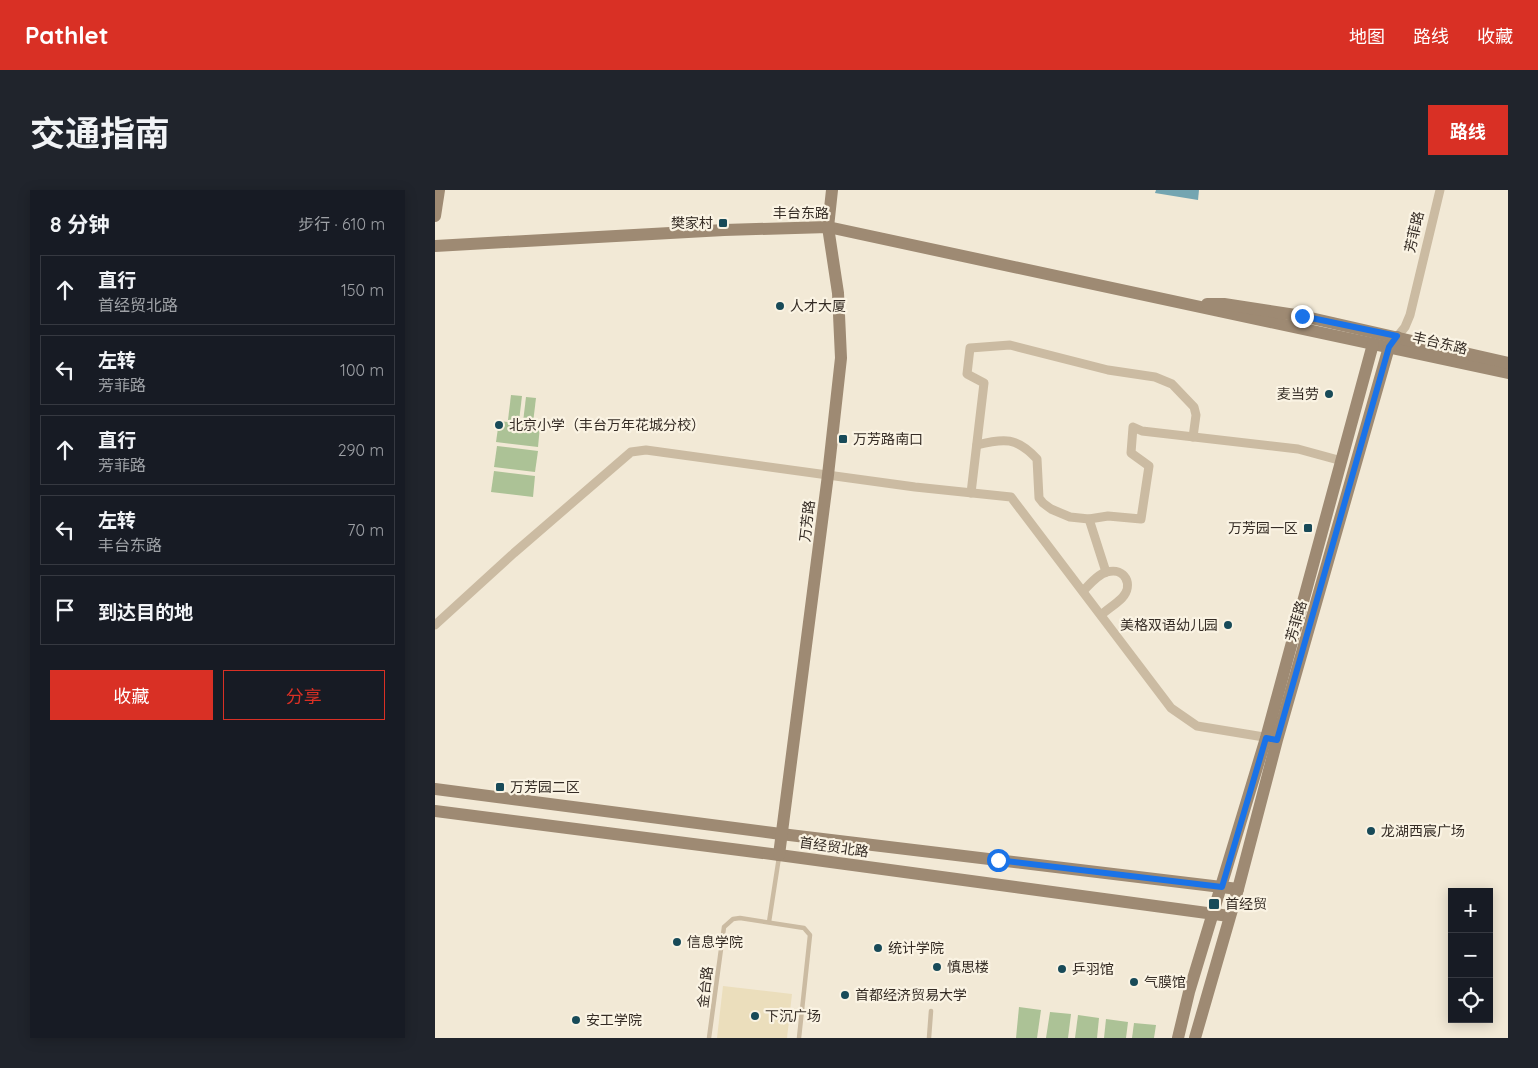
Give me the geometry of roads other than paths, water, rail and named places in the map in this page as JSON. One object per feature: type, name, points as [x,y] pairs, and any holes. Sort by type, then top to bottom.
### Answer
[{"type":"street","points":[[435,216],[439,190]]},
{"type":"street","name":"万芳路","points":[[779,855],[828,475],[841,342],[838,293],[828,227],[832,190]]},
{"type":"street","name":"芳菲路","points":[[1178,1038],[1187,996],[1272,739],[1389,347],[1405,327],[1410,315],[1440,190]]},
{"type":"street","name":"丰台东路","points":[[435,246],[724,230],[828,227],[1189,303],[1223,313],[1508,374]]},
{"type":"street","name":"丰台东路","points":[[1189,303],[1225,304],[1265,309],[1397,336],[1508,362]]},
{"type":"street","points":[[1373,344],[1397,336]]},
{"type":"street","name":"芳菲路","points":[[1195,1038],[1238,889],[1272,739],[1341,461],[1373,344]]},
{"type":"street","points":[[971,493],[984,383],[967,374],[970,348],[1010,345],[1108,370],[1155,377],[1172,384],[1194,407],[1196,414],[1193,437]]},
{"type":"street","points":[[977,445],[993,441],[1013,441],[1029,450],[1037,459],[1038,492],[1043,503],[1051,509],[1070,517],[1089,520],[1108,516],[1141,519],[1149,466],[1131,454],[1133,427],[1142,431],[1298,449],[1341,461]]},
{"type":"street","points":[[435,625],[514,553],[631,452],[647,450],[915,487],[1011,497],[1171,708],[1197,726],[1272,739]]},
{"type":"street","points":[[1089,520],[1106,572]]},
{"type":"street","points":[[1083,591],[1101,574],[1106,572],[1118,572],[1125,576],[1129,582],[1123,597],[1101,615]]},
{"type":"street","name":"首经贸北路","points":[[435,788],[781,834],[1238,889]]},
{"type":"street","name":"首经贸北路","points":[[435,811],[1229,916]]},
{"type":"street","points":[[1187,996],[1197,994],[1205,999]]},
{"type":"lane","points":[[779,855],[769,922],[804,928],[810,935],[799,1038]]},
{"type":"lane","name":"金台路","points":[[709,1038],[724,927],[733,919],[740,918],[769,922]]},
{"type":"lane","points":[[929,1038],[931,1011]]},
{"type":"water","points":[[1156,190],[1199,190],[1198,200],[1155,193]]},
{"type":"place","name":"樊家村","points":[[723,223]]},
{"type":"place","name":"人才大厦","points":[[780,306]]},
{"type":"place","name":"麦当劳","points":[[1329,394]]},
{"type":"place","name":"北京小学（丰台万年花城分校）","points":[[499,425]]},
{"type":"place","name":"万芳路南口","points":[[843,439]]},
{"type":"place","name":"万芳园一区","points":[[1308,528]]},
{"type":"place","name":"美格双语幼儿园","points":[[1228,625]]},
{"type":"place","name":"万芳园二区","points":[[500,787]]},
{"type":"place","name":"龙湖西宸广场","points":[[1371,831]]},
{"type":"place","name":"首经贸","points":[[1214,904]]},
{"type":"place","name":"信息学院","points":[[677,942]]},
{"type":"place","name":"统计学院","points":[[878,948]]},
{"type":"place","name":"慎思楼","points":[[937,967]]},
{"type":"place","name":"乒羽馆","points":[[1062,969]]},
{"type":"place","name":"气膜馆","points":[[1134,982]]},
{"type":"place","name":"首都经济贸易大学","points":[[845,995]]},
{"type":"place","name":"下沉广场","points":[[755,1016]]},
{"type":"place","name":"安工学院","points":[[576,1020]]}]
